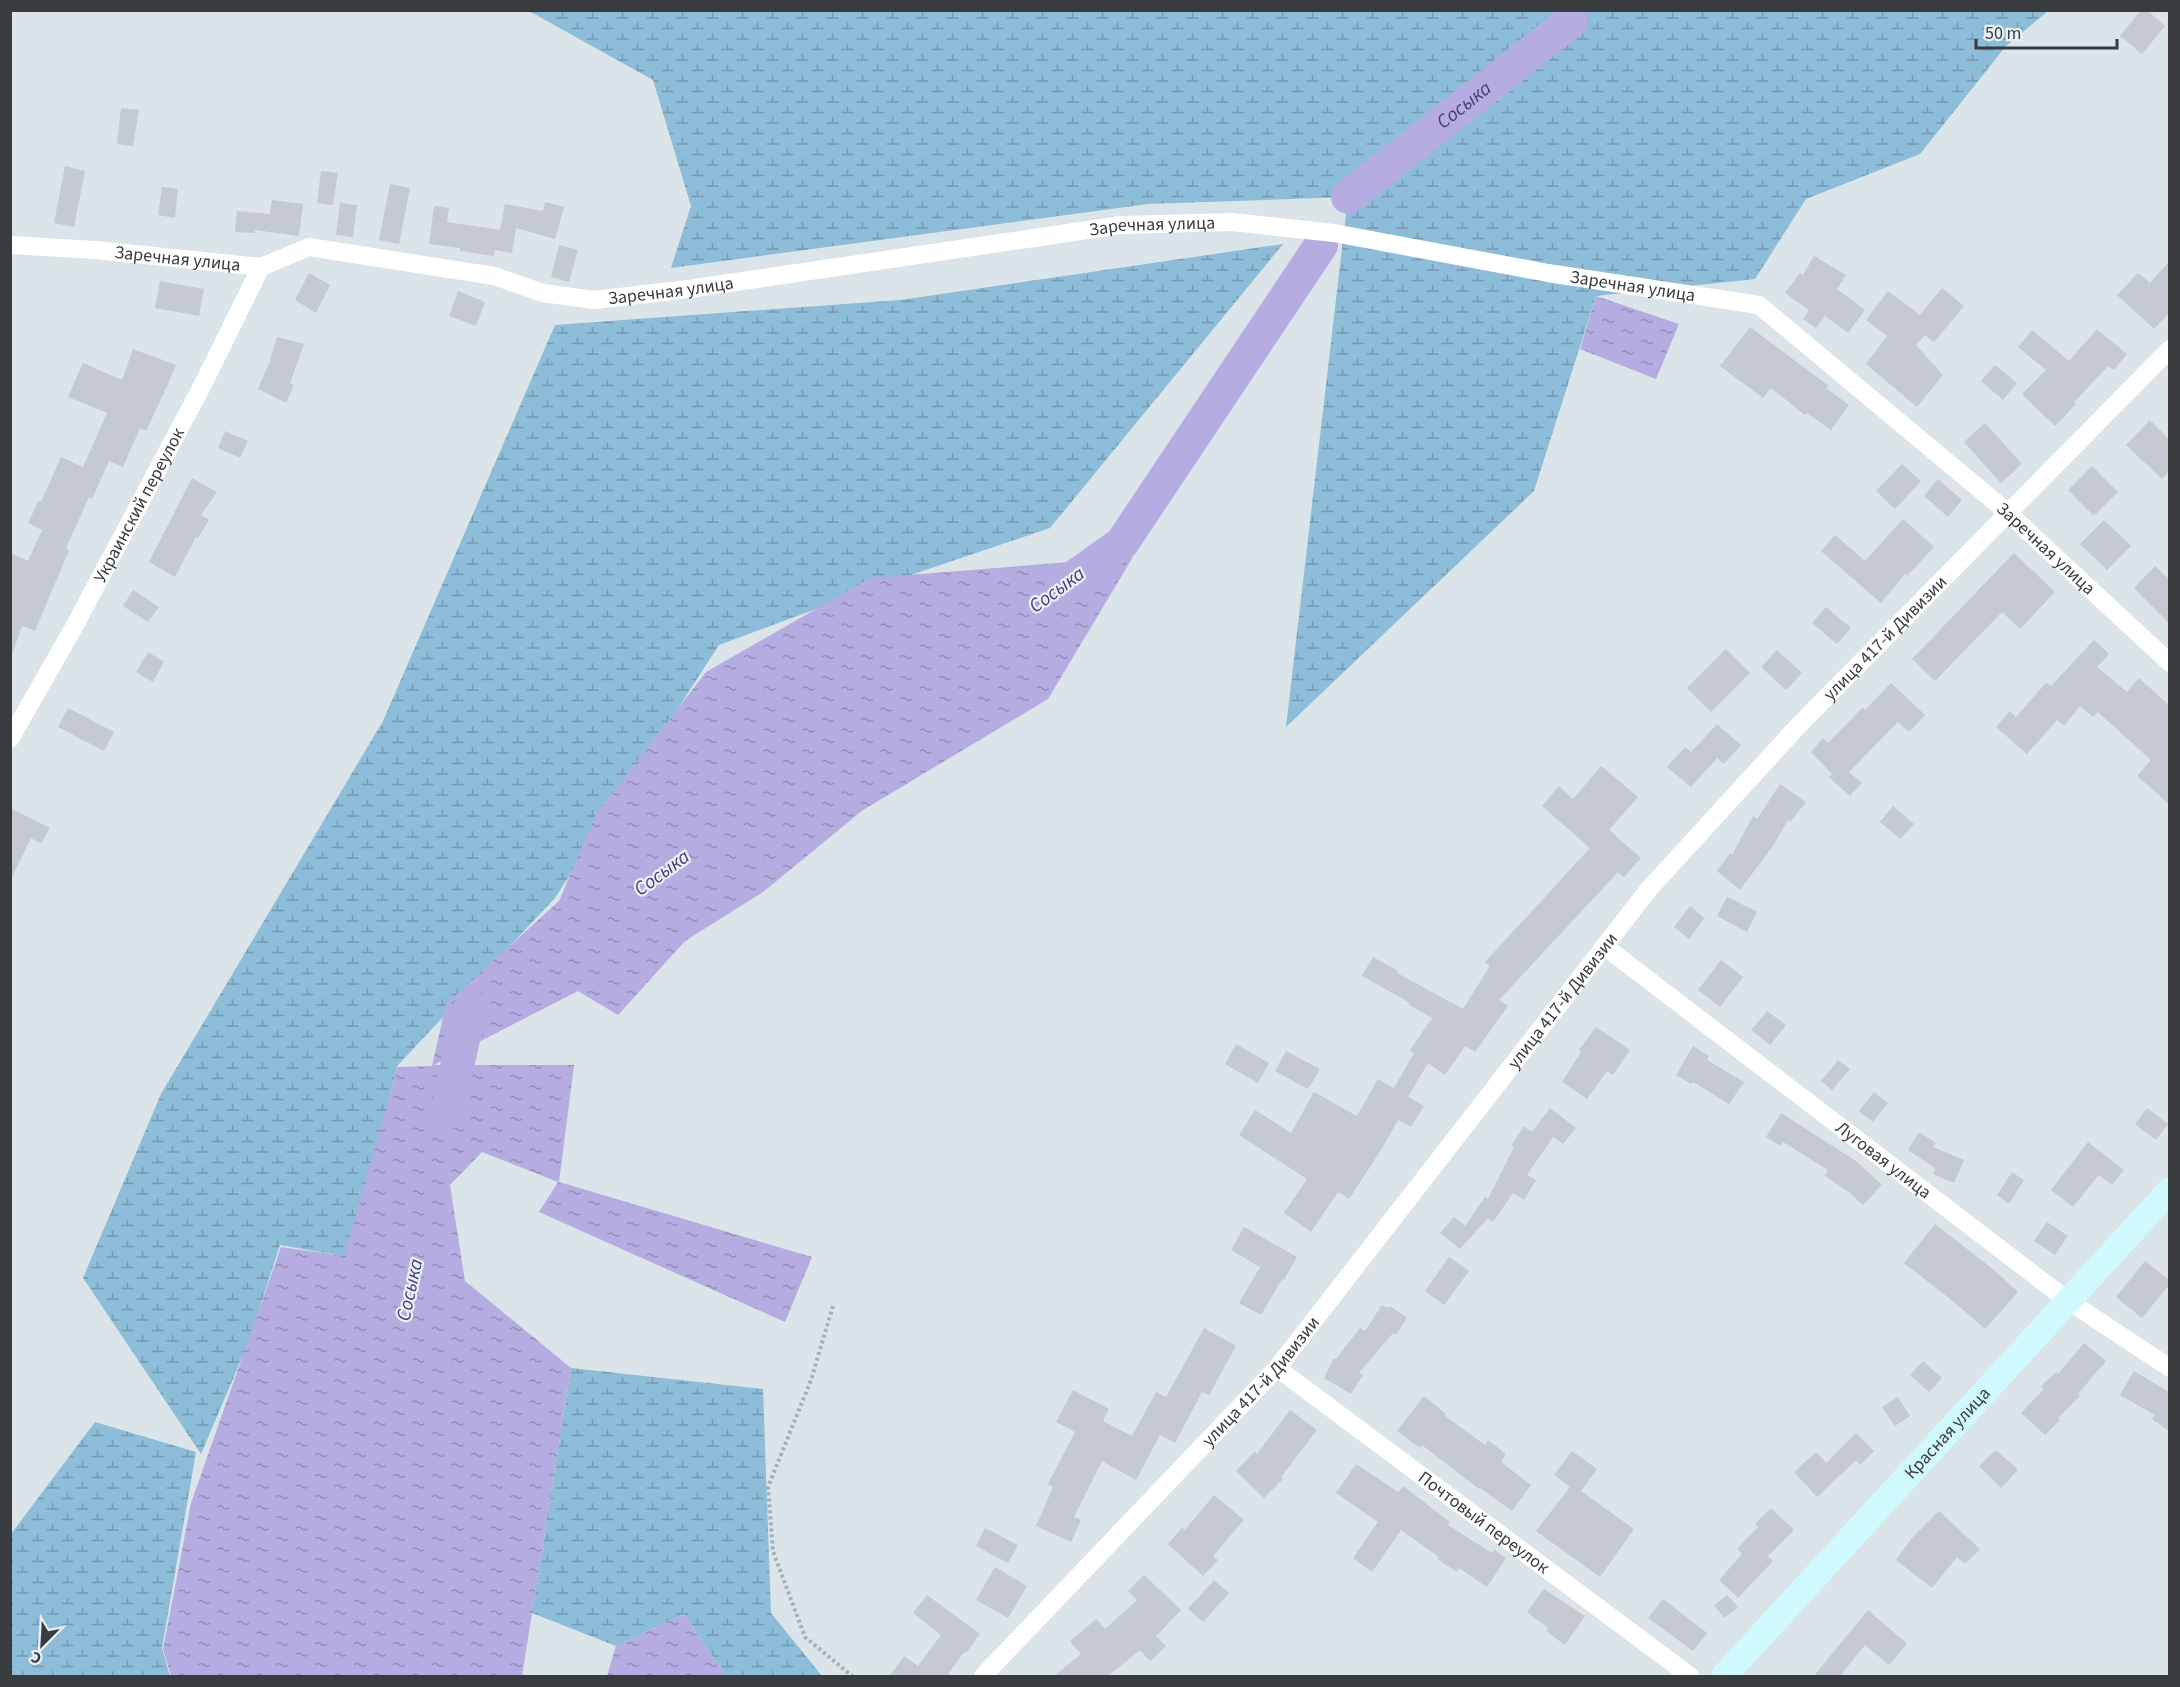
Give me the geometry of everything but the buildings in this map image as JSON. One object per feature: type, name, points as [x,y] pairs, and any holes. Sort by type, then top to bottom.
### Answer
[{"type":"street","name":"Заречная улица","points":[[10,245],[96,250],[261,267],[309,247],[494,276],[543,293],[594,300],[701,287],[1121,225],[1232,222],[1334,233],[1548,273],[1759,305],[2007,512],[2169,663]]},
{"type":"street","name":"Украинский переулок","points":[[10,739],[74,627],[200,390],[261,267]]},
{"type":"street","name":"улица 417-й Дивизии","points":[[983,1677],[1277,1368],[1649,889],[1799,725],[2169,349]]},
{"type":"street","name":"Луговая улица","points":[[1604,945],[2067,1300],[2169,1368]]},
{"type":"street","name":"Красная улица","points":[[1724,1677],[2169,1190]]},
{"type":"street","name":"Почтовый переулок","points":[[1277,1368],[1690,1677]]},
{"type":"path","points":[[833,1306],[811,1380],[768,1487],[773,1551],[805,1637],[852,1677]]},
{"type":"green space","points":[[529,11],[2048,11],[2006,46],[1920,154],[1806,199],[1755,279],[1596,296],[1534,491],[1286,727],[1348,197],[1148,204],[671,268],[691,206],[653,80]]},
{"type":"green space","points":[[1283,244],[1050,528],[884,584],[719,645],[555,898],[398,1065],[348,1257],[280,1245],[247,1346],[201,1454],[83,1278],[161,1094],[383,721],[555,325],[900,300]]},
{"type":"green space","points":[[571,1368],[763,1389],[771,1613],[822,1676],[726,1676],[684,1614],[616,1646],[532,1613]]},
{"type":"green space","points":[[95,1422],[196,1452],[162,1648],[170,1676],[11,1676],[11,1534]]},
{"type":"water","points":[[1596,296],[1679,324],[1656,379],[1580,349]]},
{"type":"water","points":[[1133,557],[1048,699],[863,810],[763,892],[685,941],[618,1015],[578,991],[434,1065],[574,1065],[559,1182],[812,1257],[785,1322],[539,1212],[558,1182],[482,1152],[450,1185],[465,1281],[571,1368],[522,1676],[171,1676],[163,1649],[191,1503],[281,1247],[344,1256],[398,1067],[432,1066],[446,1004],[559,901],[596,814],[706,672],[870,578]]},
{"type":"water","points":[[684,1614],[726,1676],[607,1676],[616,1646]]},
{"type":"waterway","name":"Сосыка","points":[[1348,197],[1571,21],[1566,10]]},
{"type":"waterway","name":"Сосыка","points":[[1062,586],[1122,543],[1321,245]]},
{"type":"waterway","name":"Сосыка","points":[[447,1113],[469,1011],[472,1008]]}]
